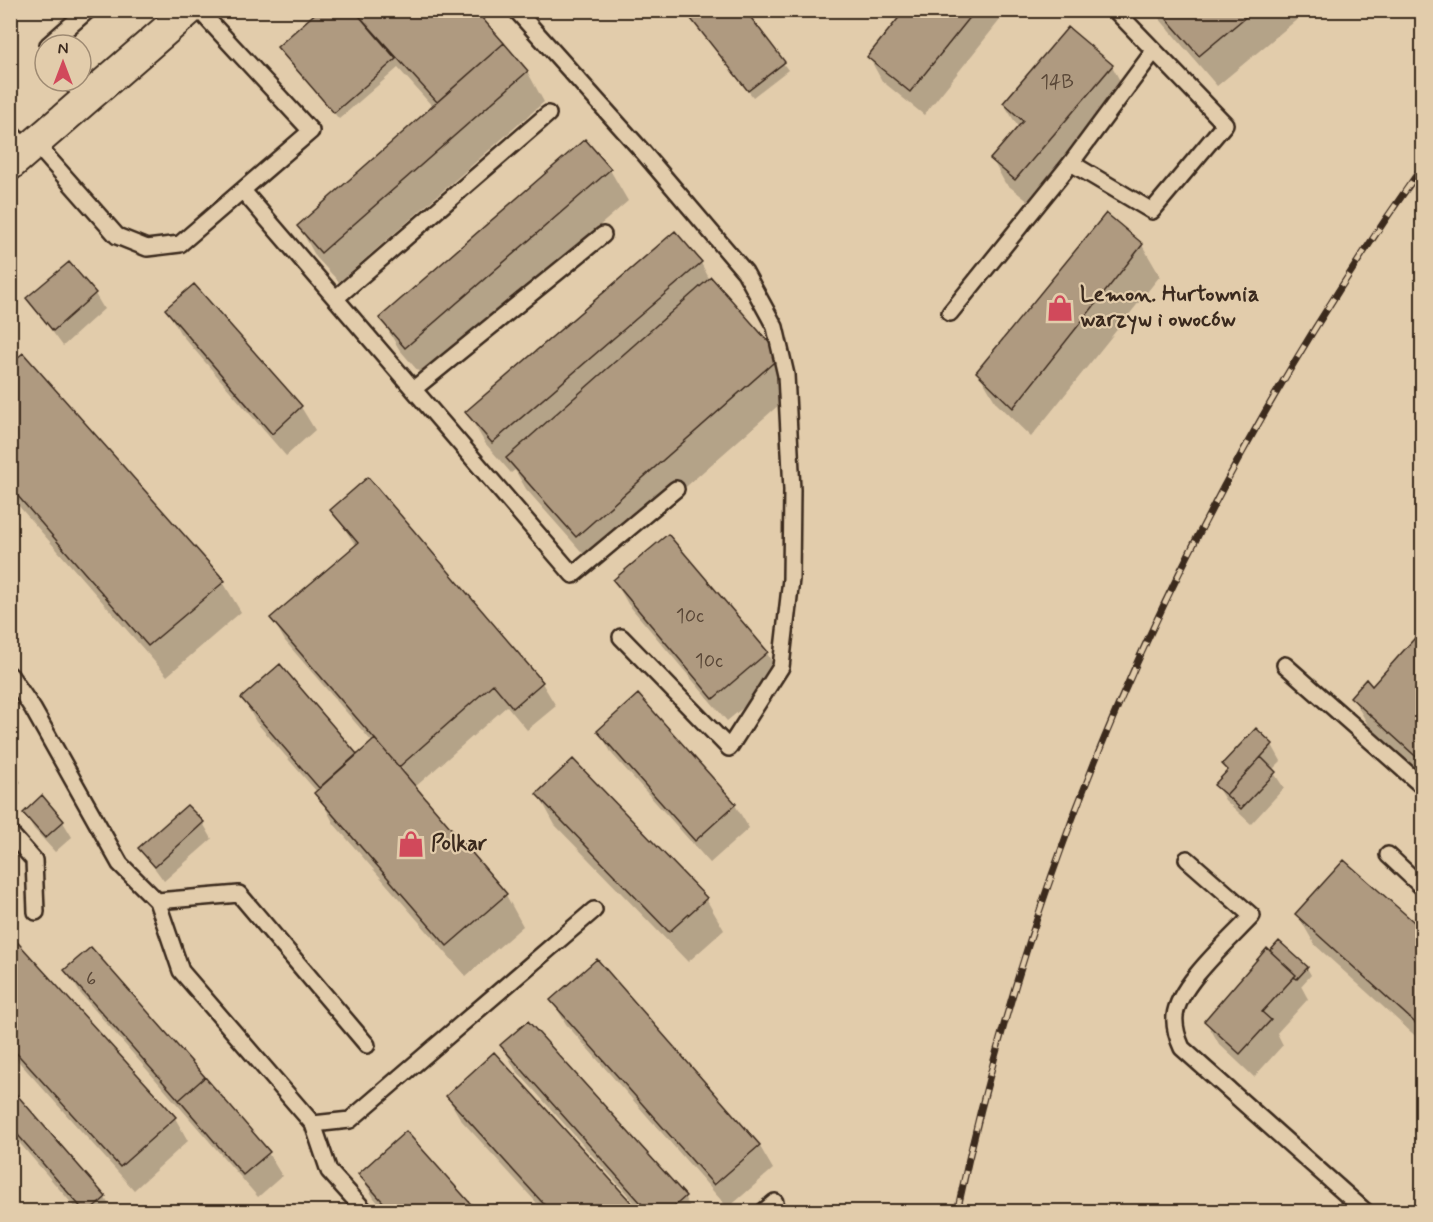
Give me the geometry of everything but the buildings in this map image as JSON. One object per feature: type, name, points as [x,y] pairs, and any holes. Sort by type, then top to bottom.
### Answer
[{"type":"street","points":[[93,79],[189,11]]},
{"type":"street","points":[[21,147],[75,93]]},
{"type":"lane","points":[[62,33],[88,10]]},
{"type":"lane","points":[[516,10],[643,152],[745,273],[775,327],[786,375],[792,490],[791,579],[781,667],[729,748],[621,637]]},
{"type":"lane","points":[[1071,163],[1152,211],[1225,124],[1115,10]]},
{"type":"lane","points":[[21,147],[117,236],[147,248],[180,244],[311,131],[189,11]]},
{"type":"lane","points":[[950,313],[1071,163],[1154,51]]},
{"type":"lane","points":[[336,298],[548,114]]},
{"type":"lane","points":[[243,191],[415,388],[573,575],[676,489]]},
{"type":"lane","points":[[415,388],[603,235]]},
{"type":"lane","points":[[1285,665],[1422,786]]},
{"type":"lane","points":[[10,675],[33,710],[120,864],[157,901],[181,971],[313,1124],[329,1171],[366,1212]]},
{"type":"lane","points":[[10,833],[34,860],[36,912]]},
{"type":"lane","points":[[1388,855],[1422,887]]},
{"type":"lane","points":[[1187,859],[1252,916],[1181,997],[1175,1014],[1176,1034],[1182,1048],[1366,1212]]},
{"type":"lane","points":[[157,901],[239,894],[367,1045]]},
{"type":"lane","points":[[313,1124],[350,1120],[594,910]]},
{"type":"railway","points":[[957,1212],[991,1071],[1032,933],[1081,798],[1136,666],[1198,536],[1266,410],[1341,287],[1422,167]]},
{"type":"place","name":"Lemon. Hurtownia warzyw i owoców","points":[[1060,308]]},
{"type":"place","name":"Polkar","points":[[411,844]]}]
